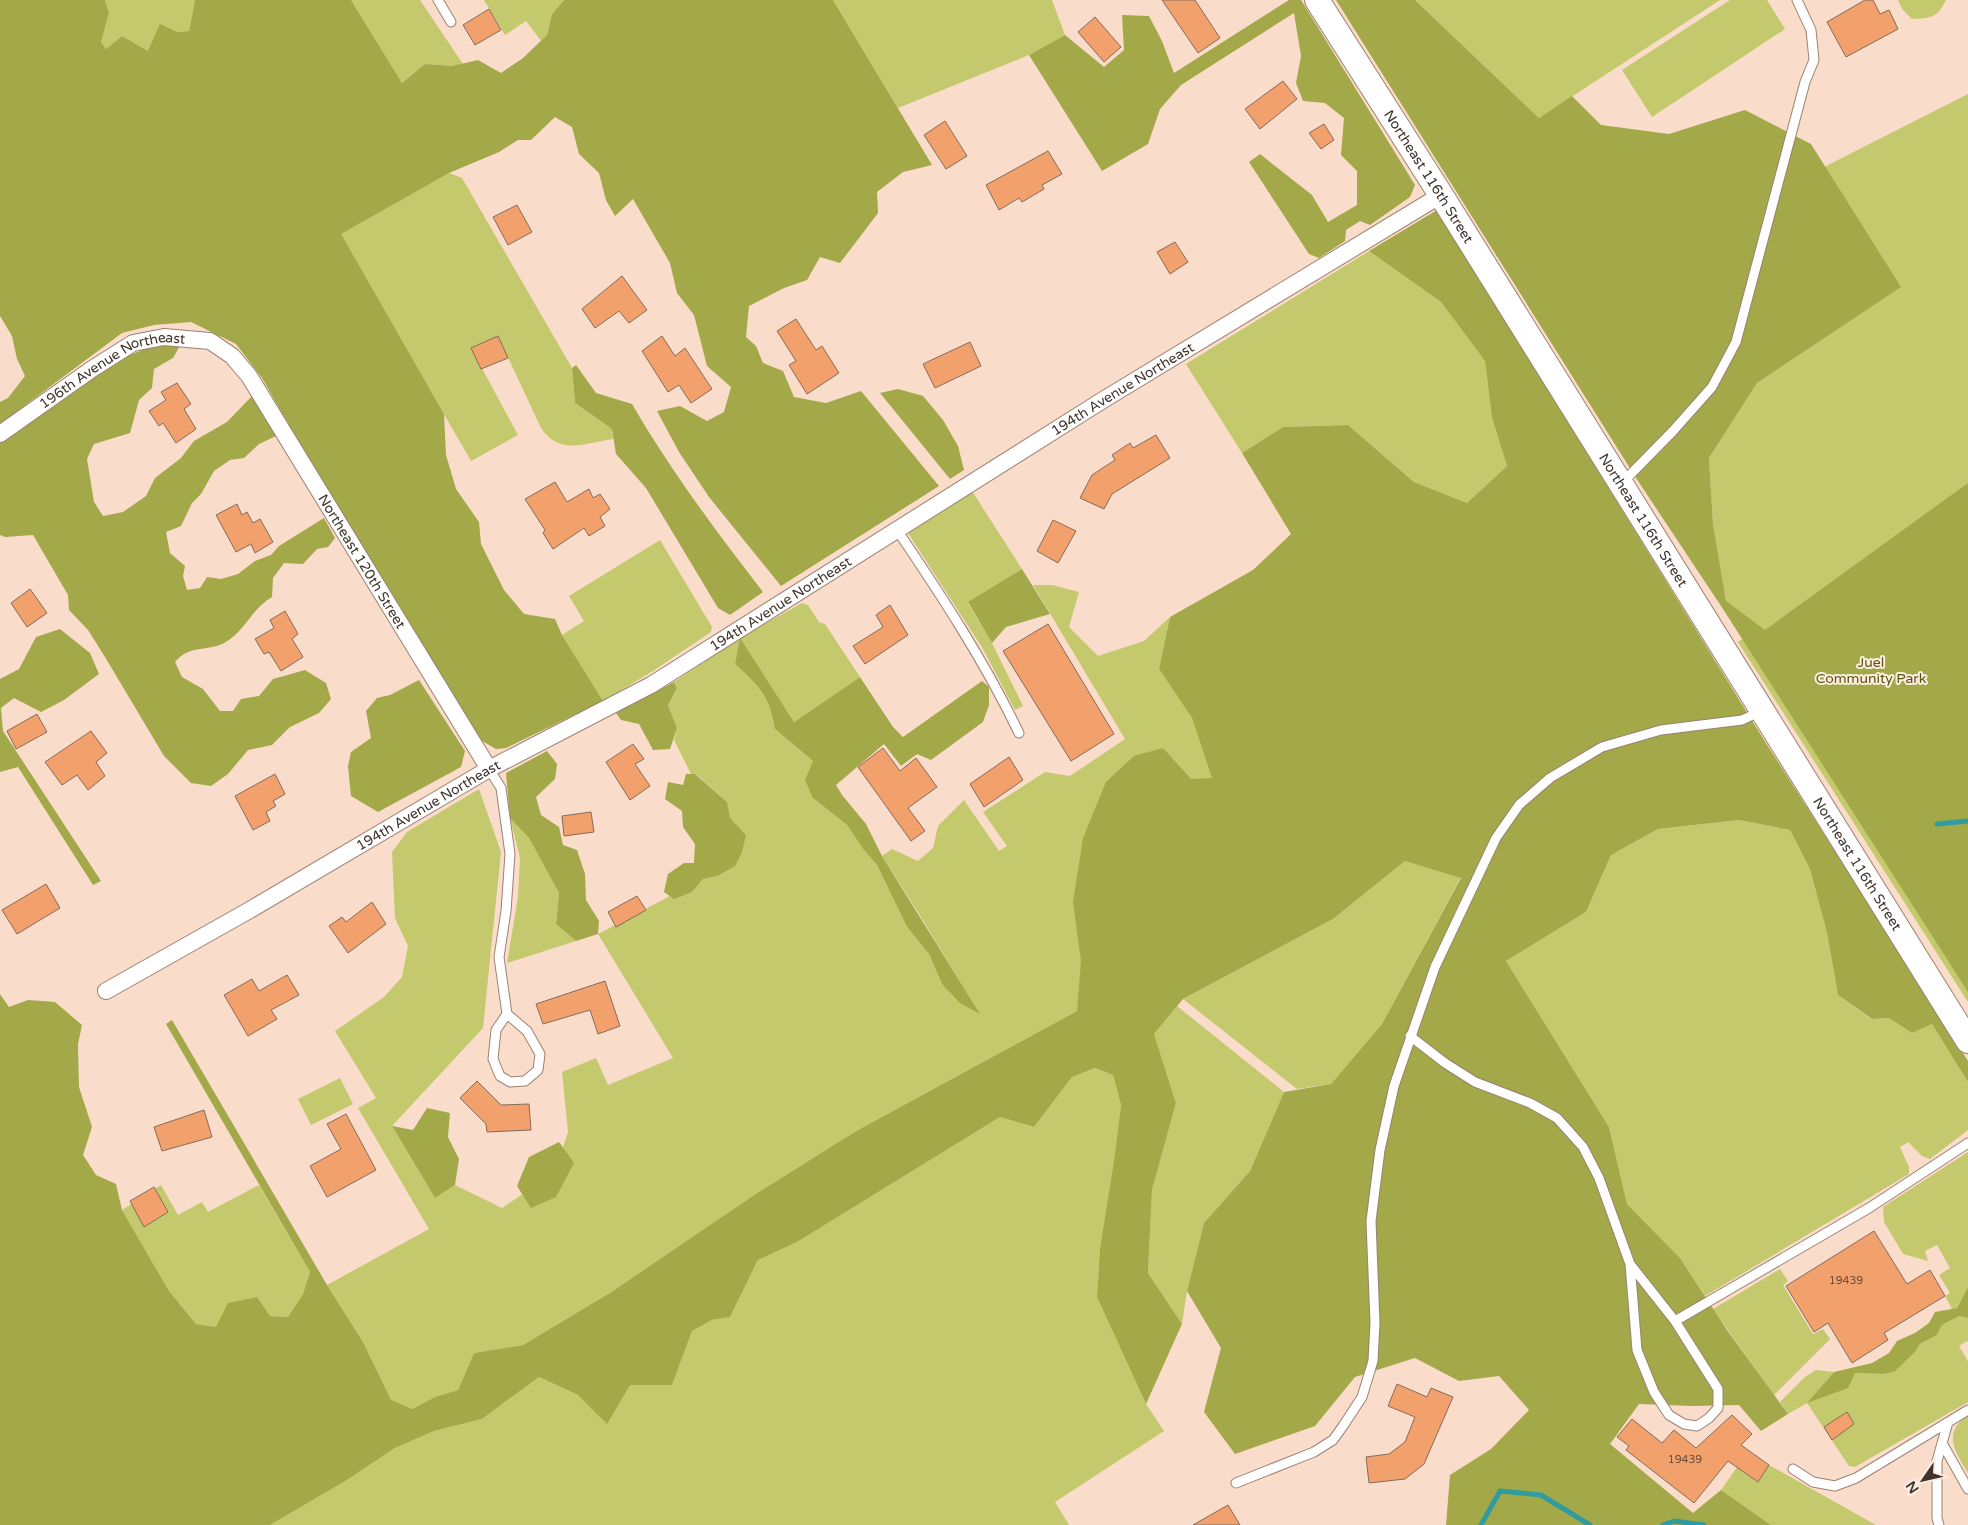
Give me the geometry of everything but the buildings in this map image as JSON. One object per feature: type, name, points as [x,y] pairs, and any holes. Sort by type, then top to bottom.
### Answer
[{"type":"street","name":"Northeast 116th Street","points":[[1316,0],[1441,195],[1968,1041]]},
{"type":"street","name":"194th Avenue Northeast","points":[[106,991],[248,911],[489,769],[651,685],[1104,400],[1441,195]]},
{"type":"street","name":"196th Avenue Northeast","points":[[0,434],[92,368],[133,342],[164,337],[210,341],[232,356]]},
{"type":"street","name":"Northeast 120th Street","points":[[232,356],[249,376],[489,769]]},
{"type":"lane","points":[[438,0],[451,22]]},
{"type":"lane","points":[[1621,485],[1712,387],[1736,342],[1805,82],[1814,60],[1811,30],[1797,0]]},
{"type":"lane","points":[[896,530],[941,595],[1004,701],[1019,734]]},
{"type":"lane","points":[[1236,1483],[1314,1452],[1333,1440],[1362,1397],[1373,1361],[1375,1323],[1371,1221],[1380,1150],[1394,1086],[1435,967],[1496,838],[1519,805],[1550,778],[1602,747],[1661,730],[1742,720],[1761,711]]},
{"type":"lane","points":[[489,769],[501,788],[510,854],[506,911],[499,957],[507,1014],[527,1032],[540,1054],[538,1070],[525,1081],[510,1082],[500,1076],[493,1059],[496,1030],[507,1014]]},
{"type":"lane","points":[[1410,1036],[1445,1063],[1475,1082],[1530,1103],[1556,1118],[1583,1147],[1599,1178],[1630,1264],[1637,1350],[1654,1392],[1668,1415],[1684,1424],[1698,1426],[1718,1408],[1718,1389],[1675,1321],[1630,1264]]},
{"type":"lane","points":[[1675,1321],[1869,1208],[1968,1143]]},
{"type":"lane","points":[[1793,1469],[1813,1482],[1834,1486],[1856,1478],[1968,1410]]},
{"type":"lane","points":[[1939,1525],[1937,1518],[1938,1461],[1948,1422]]},
{"type":"lane","points":[[1942,1444],[1968,1489]]},
{"type":"green space","points":[[0,0],[105,0],[109,13],[101,42],[106,49],[122,36],[148,51],[160,24],[177,32],[189,31],[195,0],[351,0],[402,83],[425,64],[452,66],[478,60],[501,73],[523,58],[547,35],[552,14],[564,0],[833,0],[932,165],[903,172],[877,192],[878,213],[840,263],[820,257],[807,280],[784,288],[749,306],[746,337],[756,346],[763,363],[783,371],[794,397],[826,403],[861,391],[939,486],[781,586],[709,497],[679,452],[657,411],[680,406],[707,421],[724,412],[731,387],[707,366],[694,315],[677,293],[670,263],[633,199],[615,216],[606,200],[599,173],[579,154],[572,127],[555,117],[531,140],[518,140],[499,152],[449,173],[341,234],[444,414],[446,455],[456,489],[479,522],[481,544],[504,590],[524,614],[555,619],[562,635],[603,701],[506,748],[496,749],[477,738],[346,525],[262,378],[236,344],[191,322],[154,325],[122,333],[0,424],[0,402],[8,398],[25,376],[17,359],[12,336],[0,316]]},
{"type":"green space","points":[[105,0],[195,0],[189,31],[177,32],[148,51],[122,36],[106,49],[101,42],[109,13]]},
{"type":"green space","points":[[351,0],[420,0],[463,64],[453,66],[425,64],[402,83]]},
{"type":"green space","points":[[484,0],[564,0],[552,14],[547,35],[541,41],[526,21],[505,35]]},
{"type":"green space","points":[[833,0],[1052,0],[1065,35],[1029,55],[898,108]]},
{"type":"green space","points":[[1289,0],[1301,0],[1415,185],[1410,197],[1370,225],[1360,221],[1346,230],[1345,241],[1319,258],[1309,254],[1249,162],[1260,154],[1312,195],[1328,222],[1357,205],[1357,171],[1341,155],[1344,118],[1325,103],[1303,101],[1296,83],[1301,56],[1294,13],[1181,85],[1160,109],[1148,144],[1102,171],[1029,55],[1065,35],[1104,67],[1124,50],[1122,15],[1149,16],[1162,41],[1174,73]]},
{"type":"green space","name":"Juel Community Park","points":[[1336,0],[1415,0],[1539,118],[1572,96],[1601,125],[1669,134],[1745,110],[1811,144],[1901,287],[1757,383],[1709,458],[1713,524],[1726,601],[1765,630],[1968,483],[1968,992],[1723,609],[1638,481]]},
{"type":"green space","points":[[1415,0],[1720,0],[1539,118]]},
{"type":"green space","points":[[1730,0],[1767,0],[1785,29],[1652,117],[1622,70]]},
{"type":"green space","points":[[1898,0],[1946,0],[1940,10],[1933,16],[1912,19],[1902,9]]},
{"type":"green space","name":"Juel Community Park","points":[[1968,94],[1968,1002],[1738,642],[1760,627],[1726,602],[1713,524],[1709,458],[1757,383],[1900,287],[1824,167]]},
{"type":"green space","points":[[449,173],[462,178],[572,368],[575,403],[612,429],[613,439],[573,446],[564,445],[548,437],[541,428],[498,336],[471,348],[518,435],[471,461],[340,234]]},
{"type":"green space","points":[[1437,210],[1759,732],[1968,1061],[1968,1082],[1932,1024],[1912,1033],[1889,1018],[1872,1019],[1838,995],[1827,933],[1810,869],[1790,830],[1739,820],[1658,829],[1611,855],[1586,912],[1506,961],[1609,1127],[1627,1204],[1680,1258],[1727,1330],[1788,1414],[1761,1431],[1739,1405],[1639,1404],[1610,1444],[1693,1513],[1721,1490],[1771,1525],[1446,1525],[1450,1475],[1491,1449],[1529,1410],[1499,1376],[1459,1381],[1415,1358],[1355,1377],[1315,1426],[1235,1454],[1204,1412],[1221,1348],[1187,1291],[1204,1223],[1250,1171],[1284,1092],[1331,1084],[1382,1024],[1461,878],[1405,861],[1333,919],[1183,999],[1154,1034],[1176,1103],[1152,1190],[1148,1273],[1182,1324],[1146,1404],[1097,1297],[1100,1248],[1121,1105],[1113,1075],[1095,1068],[1072,1077],[1034,1127],[1000,1117],[797,1242],[758,1260],[730,1317],[712,1320],[692,1331],[672,1385],[630,1385],[607,1424],[578,1395],[539,1377],[482,1419],[434,1431],[395,1448],[347,1480],[270,1525],[0,1525],[0,994],[9,1007],[28,1000],[55,1002],[82,1025],[78,1044],[79,1087],[92,1127],[83,1155],[96,1175],[116,1184],[122,1210],[169,1291],[196,1324],[216,1327],[228,1303],[257,1297],[270,1316],[288,1317],[303,1294],[310,1272],[166,1024],[172,1020],[327,1285],[363,1342],[391,1400],[412,1409],[435,1397],[458,1390],[474,1353],[523,1345],[613,1291],[756,1194],[858,1130],[1077,1011],[1081,961],[1073,902],[1083,838],[1106,782],[1134,756],[1163,748],[1191,779],[1212,778],[1192,718],[1159,669],[1170,617],[1253,570],[1291,534],[1242,453],[1283,427],[1348,425],[1414,482],[1467,503],[1507,466],[1492,418],[1485,361],[1441,302],[1369,251]]},
{"type":"green space","points":[[1369,251],[1441,302],[1485,361],[1492,418],[1507,466],[1467,503],[1414,482],[1348,425],[1283,427],[1242,453],[1186,364]]},
{"type":"green space","points":[[181,344],[173,358],[154,369],[152,388],[139,400],[130,433],[94,444],[87,459],[94,502],[103,516],[123,512],[146,496],[155,478],[181,458],[194,441],[227,422],[252,396],[276,436],[259,444],[244,458],[230,460],[214,471],[201,494],[192,503],[181,526],[166,532],[170,553],[185,566],[183,576],[187,590],[200,588],[207,577],[221,579],[238,574],[255,561],[271,555],[279,546],[324,518],[335,538],[328,547],[317,549],[303,564],[284,563],[273,578],[272,597],[258,608],[238,633],[218,646],[193,650],[181,656],[175,662],[182,677],[203,689],[220,711],[233,711],[241,699],[259,696],[273,679],[305,670],[326,683],[331,699],[319,713],[290,727],[272,745],[248,750],[228,774],[211,786],[191,783],[164,756],[88,630],[69,610],[68,595],[33,535],[5,537],[0,535],[0,441],[123,358],[152,346]]},
{"type":"green space","points":[[576,365],[596,393],[632,404],[694,500],[763,592],[730,615],[718,608],[646,488],[616,454],[612,429],[575,403],[572,368]]},
{"type":"green space","points":[[898,389],[923,396],[943,420],[958,446],[964,470],[950,479],[880,393]]},
{"type":"green space","points":[[972,491],[1022,569],[968,603],[992,643],[1023,706],[1015,710],[983,649],[908,533]]},
{"type":"green space","points":[[660,540],[712,627],[711,632],[653,671],[603,701],[562,635],[584,621],[569,596]]},
{"type":"green space","points":[[1022,569],[1050,614],[1006,627],[992,643],[968,602]]},
{"type":"green space","points":[[1033,585],[1052,585],[1079,592],[1069,627],[1098,656],[1144,641],[1170,617],[1159,669],[1192,718],[1213,779],[1191,779],[1077,1011],[858,1130],[613,1291],[523,1345],[474,1353],[458,1390],[435,1397],[412,1409],[391,1401],[363,1342],[327,1285],[429,1229],[358,1108],[376,1098],[335,1031],[384,997],[402,977],[408,946],[395,918],[392,852],[407,832],[479,789],[501,852],[483,1028],[392,1126],[435,1198],[455,1185],[502,1208],[555,1172],[568,1132],[562,1072],[596,1058],[608,1085],[673,1058],[598,934],[670,896],[692,892],[703,879],[717,876],[746,835],[729,818],[727,802],[696,774],[691,774],[674,740],[677,728],[668,705],[677,688],[674,682],[740,638],[802,603],[808,605],[819,622],[825,624],[860,677],[794,722],[740,639],[735,664],[762,692],[770,708],[775,729],[813,761],[813,798],[847,825],[863,849],[877,865],[907,927],[929,954],[942,984],[979,1013],[882,856],[892,849],[918,861],[933,848],[938,826],[964,800],[999,851],[1007,846],[983,812],[1045,772],[1070,776],[1125,739]]},
{"type":"green space","points":[[60,629],[90,653],[99,674],[64,700],[41,712],[14,698],[1,708],[3,731],[101,881],[93,885],[18,767],[0,772],[0,679],[19,669],[36,637]]},
{"type":"green space","points":[[740,638],[794,722],[860,677],[893,727],[903,737],[982,681],[989,687],[989,705],[983,722],[931,760],[917,754],[901,766],[884,744],[836,785],[866,824],[882,856],[980,1014],[960,1003],[942,984],[929,954],[907,927],[877,865],[863,849],[847,825],[813,798],[805,780],[813,761],[775,729],[770,708],[762,692],[735,664]]},
{"type":"green space","points":[[419,680],[465,751],[461,767],[378,812],[351,796],[348,766],[351,752],[371,738],[366,711],[377,698],[390,695]]},
{"type":"green space","points":[[674,682],[677,688],[668,705],[677,728],[670,749],[653,750],[639,724],[621,720],[616,713]]},
{"type":"green space","points":[[547,751],[557,764],[555,779],[536,797],[541,815],[559,827],[563,845],[577,850],[585,874],[586,900],[599,921],[598,934],[576,941],[556,924],[559,893],[529,838],[510,818],[506,773]]},
{"type":"green space","points":[[686,774],[695,774],[727,802],[730,818],[746,835],[742,852],[735,866],[717,876],[703,879],[692,892],[674,899],[664,892],[668,874],[684,863],[694,863],[695,844],[683,827],[682,811],[665,799],[668,782],[683,785]]},
{"type":"green space","points":[[510,818],[529,838],[559,893],[556,924],[576,941],[507,963],[518,897],[520,858]]},
{"type":"green space","points":[[1739,820],[1790,830],[1810,869],[1827,933],[1838,995],[1871,1019],[1889,1018],[1912,1033],[1932,1024],[1968,1082],[1968,1130],[1930,1159],[1922,1156],[1908,1142],[1900,1147],[1909,1167],[1909,1174],[1705,1296],[1680,1258],[1627,1204],[1609,1127],[1506,961],[1586,912],[1611,855],[1658,829]]},
{"type":"green space","points":[[1405,861],[1461,877],[1382,1024],[1331,1084],[1297,1089],[1183,999],[1333,919]]},
{"type":"green space","points":[[1177,1006],[1284,1092],[1250,1171],[1204,1223],[1187,1291],[1182,1324],[1148,1273],[1152,1190],[1176,1103],[1154,1034]]},
{"type":"green space","points":[[1095,1068],[1113,1075],[1121,1105],[1100,1248],[1097,1297],[1146,1404],[1164,1431],[1055,1502],[1069,1525],[270,1525],[347,1480],[395,1448],[434,1431],[482,1419],[539,1377],[578,1395],[607,1423],[630,1384],[672,1385],[692,1331],[712,1320],[730,1317],[758,1260],[797,1242],[1000,1117],[1034,1127],[1072,1077]]},
{"type":"green space","points":[[340,1078],[353,1104],[311,1125],[298,1099]]},
{"type":"green space","points":[[427,1108],[450,1113],[448,1137],[459,1159],[455,1185],[435,1198],[392,1126],[413,1130]]},
{"type":"green space","points":[[559,1142],[574,1163],[556,1197],[531,1208],[517,1186],[529,1157]]},
{"type":"green space","points":[[1968,1152],[1968,1287],[1957,1308],[1952,1309],[1945,1296],[1950,1293],[1939,1275],[1950,1268],[1937,1245],[1925,1251],[1928,1261],[1903,1254],[1884,1222],[1883,1207]]},
{"type":"green space","points":[[161,1185],[178,1215],[202,1202],[208,1212],[259,1185],[310,1272],[303,1294],[288,1317],[270,1316],[216,1327],[196,1324],[169,1291],[122,1210]]},
{"type":"green space","points":[[1780,1269],[1788,1281],[1783,1285],[1813,1334],[1823,1329],[1830,1339],[1774,1395],[1713,1309]]},
{"type":"green space","points":[[1968,1287],[1968,1318],[1959,1316],[1942,1325],[1937,1335],[1920,1344],[1915,1352],[1895,1371],[1884,1374],[1855,1373],[1848,1388],[1807,1403],[1834,1372],[1872,1363],[1889,1353],[1897,1341],[1915,1333],[1929,1323],[1935,1312],[1957,1308]]},
{"type":"green space","points":[[1959,1316],[1968,1318],[1968,1343],[1967,1341],[1959,1346],[1968,1361],[1968,1402],[1855,1467],[1849,1466],[1807,1403],[1788,1414],[1780,1402],[1805,1377],[1816,1370],[1834,1372],[1808,1402],[1855,1373],[1884,1374],[1915,1352],[1920,1344],[1937,1335],[1942,1325]]},
{"type":"green space","points":[[1968,1416],[1968,1473],[1959,1458],[1953,1443],[1953,1436],[1960,1422]]},
{"type":"green space","points":[[1769,1465],[1876,1525],[1771,1525],[1721,1490],[1737,1467],[1758,1482]]},
{"type":"waterway","points":[[1937,824],[1968,821]]},
{"type":"waterway","points":[[1481,1525],[1500,1491],[1541,1495],[1590,1525]]},
{"type":"waterway","points":[[1663,1525],[1674,1521],[1704,1525]]}]
